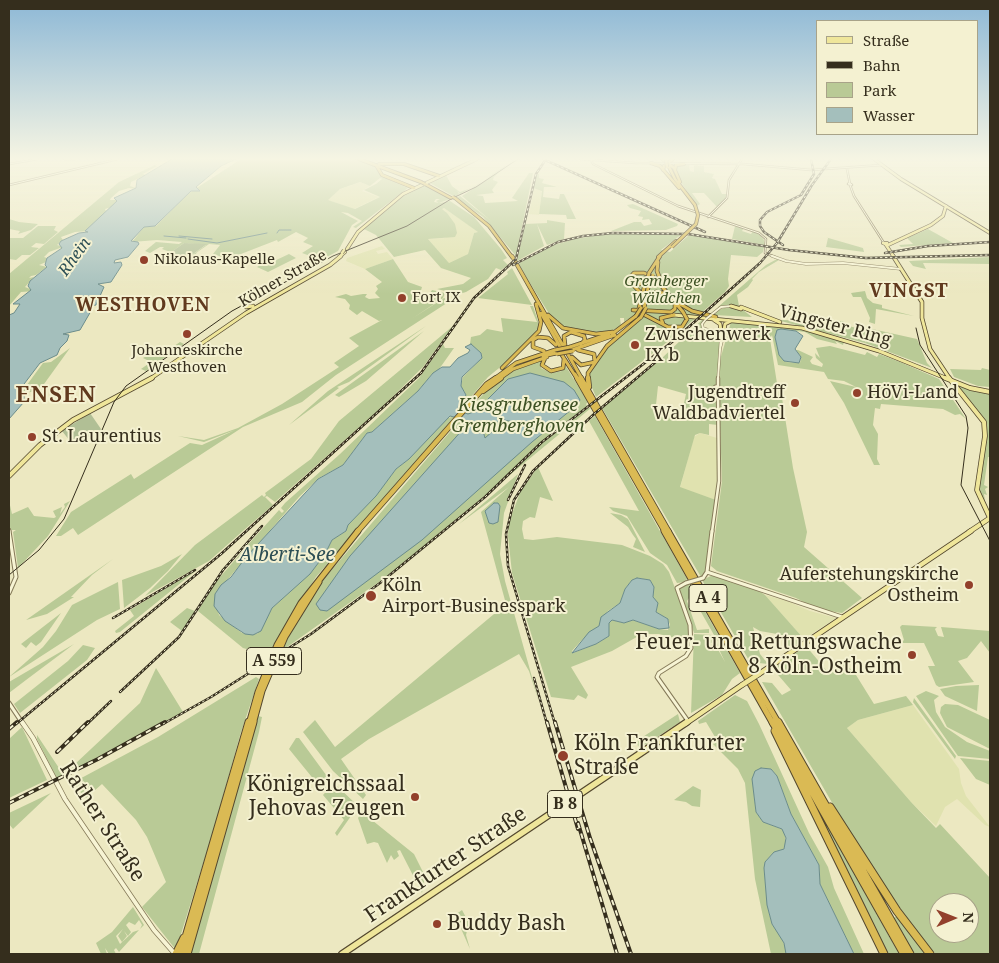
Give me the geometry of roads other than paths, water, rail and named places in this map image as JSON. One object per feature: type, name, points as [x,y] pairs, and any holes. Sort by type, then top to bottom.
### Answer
[{"type":"highway","name":"A 4","points":[[460,204],[493,234],[592,398],[793,748],[897,912],[930,954]]},
{"type":"highway","name":"A 4","points":[[461,204],[481,219],[499,238],[541,307],[581,384],[763,706],[884,954]]},
{"type":"highway","points":[[686,319],[657,282],[647,275],[634,274],[630,281],[640,284],[649,276],[657,260],[695,226],[698,215],[693,204]]},
{"type":"highway","points":[[573,349],[604,340],[626,327],[640,311],[649,276],[663,254]]},
{"type":"highway","points":[[657,260],[658,275],[663,286],[682,312]]},
{"type":"highway","points":[[650,299],[649,276],[657,260]]},
{"type":"highway","points":[[573,349],[613,332],[640,311],[642,293],[628,282],[630,275],[648,274],[663,286]]},
{"type":"highway","points":[[592,398],[587,380],[589,371],[606,346],[622,333],[656,292],[663,293],[692,311],[716,317]]},
{"type":"highway","points":[[482,390],[489,379],[511,361],[539,330],[541,322],[536,304]]},
{"type":"highway","points":[[633,310],[671,312],[675,309],[675,304]]},
{"type":"highway","points":[[541,307],[556,324],[563,328],[591,334],[613,332]]},
{"type":"highway","points":[[640,311],[668,327],[682,327],[686,319]]},
{"type":"highway","points":[[674,315],[663,316],[660,321],[668,326],[676,326],[682,325],[686,319]]},
{"type":"highway","points":[[552,331],[556,345]]},
{"type":"highway","points":[[552,331],[564,345],[589,387]]},
{"type":"highway","points":[[564,345],[564,336],[574,332],[582,334],[584,338],[579,345]]},
{"type":"highway","points":[[482,390],[508,371],[526,362],[556,352],[598,344],[622,333]]},
{"type":"highway","points":[[547,356],[542,361],[542,366],[551,371],[564,368],[564,358],[551,339],[543,337],[533,340],[532,344],[536,348],[556,352]]},
{"type":"highway","points":[[571,356],[584,365],[592,364],[596,361],[595,355],[592,352],[573,349]]},
{"type":"highway","points":[[532,357],[548,351]]},
{"type":"highway","name":"A 559","points":[[482,390],[500,374],[518,364],[556,352]]},
{"type":"highway","name":"A 559","points":[[187,954],[254,716],[285,636],[308,598],[331,566],[482,390],[505,369],[532,357],[556,352]]},
{"type":"highway","name":"A 4","points":[[564,358],[581,384]]},
{"type":"highway","name":"A 559","points":[[181,954],[255,700],[267,668],[290,621],[328,565],[457,419]]},
{"type":"highway","points":[[763,706],[904,954]]},
{"type":"highway","points":[[793,748],[910,954]]},
{"type":"highway","points":[[176,954],[195,908]]},
{"type":"main road","name":"Kölner Straße","points":[[345,251],[352,237],[361,227],[389,204]]},
{"type":"main road","name":"Kölner Straße","points":[[193,352],[214,332],[253,306],[330,265],[345,251],[358,232],[391,204]]},
{"type":"main road","points":[[943,204],[990,232]]},
{"type":"main road","points":[[946,206],[943,216],[931,225],[886,244],[923,303],[922,315],[928,347],[940,368],[980,417],[985,426],[977,490],[990,518]]},
{"type":"main road","points":[[354,229],[361,227]]},
{"type":"main road","points":[[358,232],[365,231]]},
{"type":"main road","name":"Kölner Straße","points":[[9,476],[43,443],[73,421],[163,372],[244,314],[278,293]]},
{"type":"main road","points":[[246,307],[253,306]]},
{"type":"main road","points":[[731,306],[743,308],[785,324]]},
{"type":"main road","points":[[722,336],[726,322],[752,317],[743,308]]},
{"type":"main road","points":[[244,314],[251,313]]},
{"type":"main road","name":"Vingster Ring","points":[[674,315],[785,324],[869,346],[933,371],[948,379]]},
{"type":"main road","name":"Vingster Ring","points":[[716,317],[802,328],[879,350],[948,379],[990,392]]},
{"type":"main road","points":[[705,318],[716,321],[721,327],[722,336]]},
{"type":"main road","points":[[716,333],[721,331],[721,327]]},
{"type":"main road","points":[[928,347],[948,379]]},
{"type":"main road","points":[[933,371],[940,368]]},
{"type":"main road","points":[[926,369],[948,379]]},
{"type":"main road","points":[[984,508],[990,512]]},
{"type":"main road","points":[[984,508],[984,522],[990,523]]},
{"type":"main road","name":"Frankfurter Straße","points":[[342,954],[990,518]]},
{"type":"street","points":[[676,204],[760,234],[766,239],[765,253],[799,264],[829,265],[841,263],[903,270]]},
{"type":"street","points":[[708,217],[721,204]]},
{"type":"street","points":[[859,204],[886,244]]},
{"type":"street","points":[[722,336],[710,332],[702,326],[705,318],[721,307],[731,306]]},
{"type":"street","points":[[710,332],[722,336]]},
{"type":"street","points":[[688,721],[657,677],[659,673],[686,656],[691,648],[690,625],[677,588],[686,583],[704,578],[707,572],[720,470],[718,388],[722,336]]},
{"type":"street","points":[[9,530],[16,577],[9,593]]},
{"type":"street","points":[[707,572],[842,617]]},
{"type":"street","name":"Rather Straße","points":[[9,703],[33,738],[65,799],[149,922],[176,954]]},
{"type":"water","name":"Rhein","points":[[114,204],[178,204],[155,226],[144,227],[131,241],[138,242],[139,244],[128,257],[115,260],[114,263],[121,262],[122,265],[111,282],[98,284],[104,287],[96,305],[81,308],[90,308],[91,311],[80,330],[63,334],[69,335],[67,341],[60,348],[57,355],[40,363],[18,392],[18,395],[24,394],[24,402],[9,419],[9,315],[14,313],[20,304],[13,304],[31,290],[28,286],[30,281],[47,267],[45,265],[47,258],[62,248],[59,244],[61,241],[79,233],[88,232],[85,231]]},
{"type":"water","points":[[777,330],[796,331],[803,336],[795,349],[801,357],[799,363],[784,361],[779,355],[775,337]]},
{"type":"water","name":"Alberti-See","points":[[471,344],[481,353],[482,358],[462,377],[461,386],[466,395],[458,407],[459,411],[468,414],[476,411],[508,379],[530,373],[564,382],[574,390],[580,400],[577,405],[532,442],[422,540],[327,611],[320,610],[316,604],[350,556],[464,428],[462,419],[450,416],[409,459],[396,469],[376,496],[348,525],[346,531],[332,540],[325,554],[310,574],[272,608],[261,631],[253,635],[245,634],[225,621],[214,606],[215,594],[221,585],[231,577],[246,557],[318,479],[343,465],[367,433],[372,432],[418,391],[433,373],[442,367],[450,367],[458,358],[468,353],[470,350],[465,347]],"holes":[[[504,420],[514,422],[508,427],[493,431],[485,438],[482,427]]]},
{"type":"water","points":[[494,503],[498,503],[500,506],[498,522],[493,524],[489,523],[485,511]]},
{"type":"water","points":[[637,578],[650,580],[654,587],[653,597],[658,603],[656,612],[668,619],[669,628],[659,629],[633,620],[624,623],[612,620],[609,623],[609,636],[596,644],[572,653],[589,632],[599,626],[601,617],[620,603],[625,589],[632,580]]},
{"type":"water","points":[[761,768],[771,769],[777,776],[791,814],[819,865],[820,884],[854,954],[786,954],[784,943],[772,924],[767,905],[764,868],[765,862],[774,852],[784,849],[786,838],[782,829],[763,822],[756,812],[752,779],[755,771]]},
{"type":"waterway","points":[[277,233],[279,230],[291,230]]},
{"type":"waterway","points":[[188,239],[217,243],[267,233]]},
{"type":"waterway","points":[[164,236],[186,238]]},
{"type":"waterway","points":[[179,236],[212,239]]},
{"type":"tram line","points":[[9,575],[39,550],[64,519],[114,402],[126,386],[232,311],[333,256],[407,226],[443,204]]},
{"type":"tram line","points":[[916,328],[920,345],[966,416],[968,428],[961,485],[990,541]]},
{"type":"railway","points":[[16,724],[221,554],[421,373],[474,298],[516,259],[529,204]]},
{"type":"railway","points":[[643,204],[705,232]]},
{"type":"railway","points":[[778,242],[764,232],[760,226],[760,220],[767,212],[783,204]]},
{"type":"railway","points":[[778,242],[801,204]]},
{"type":"railway","points":[[513,265],[558,242],[583,236],[613,233],[688,234],[773,247]]},
{"type":"railway","points":[[773,247],[778,242]]},
{"type":"railway","points":[[778,242],[783,245]]},
{"type":"railway","points":[[885,253],[928,246],[990,242]]},
{"type":"railway","points":[[163,724],[211,697],[311,634],[380,583],[485,497],[542,442],[672,342],[760,263],[773,247]]},
{"type":"railway","points":[[773,247],[866,258],[990,255]]},
{"type":"railway","points":[[555,724],[508,566],[506,534],[514,500],[533,471],[593,415],[658,360]]},
{"type":"railway","points":[[508,500],[525,465]]},
{"type":"railway","points":[[120,692],[179,637],[223,570],[262,526]]},
{"type":"railway","points":[[113,618],[195,570]]},
{"type":"railway","points":[[534,678],[547,724]]},
{"type":"railway","points":[[87,724],[111,701]]},
{"type":"railway","points":[[9,729],[17,722]]},
{"type":"railway","points":[[57,752],[88,722]]},
{"type":"railway","points":[[9,803],[98,759],[165,722]]},
{"type":"railway","points":[[547,722],[578,829]]},
{"type":"railway","points":[[555,722],[590,838],[631,954]]},
{"type":"railway","points":[[578,823],[617,954]]},
{"type":"place","name":"Nikolaus-Kapelle","points":[[144,260]]},
{"type":"place","name":"Fort IX","points":[[402,298]]},
{"type":"place","name":"Johanneskirche Westhoven","points":[[187,334]]},
{"type":"place","name":"Zwischenwerk IX b","points":[[635,345]]},
{"type":"place","name":"HöVi-Land","points":[[857,393]]},
{"type":"place","name":"Jugendtreff Waldbadviertel","points":[[795,403]]},
{"type":"place","name":"St. Laurentius","points":[[32,437]]},
{"type":"place","name":"Auferstehungskirche Ostheim","points":[[969,585]]},
{"type":"place","name":"Köln Airport-Businesspark","points":[[371,596]]},
{"type":"place","name":"Feuer- und Rettungswache 8 Köln-Ostheim","points":[[912,655]]},
{"type":"place","name":"Köln Frankfurter Straße","points":[[563,756]]},
{"type":"place","name":"Königreichssaal Jehovas Zeugen","points":[[415,797]]},
{"type":"place","name":"Buddy Bash","points":[[437,924]]},
{"type":"district","name":"VINGST","points":[[909,292]]},
{"type":"district","name":"WESTHOVEN","points":[[143,306]]},
{"type":"district","name":"ENSEN","points":[[56,396]]},
{"type":"park label","name":"Gremberger Wäldchen","points":[[666,290]]},
{"type":"park label","name":"Kiesgrubensee Gremberghoven","points":[[518,416]]}]
